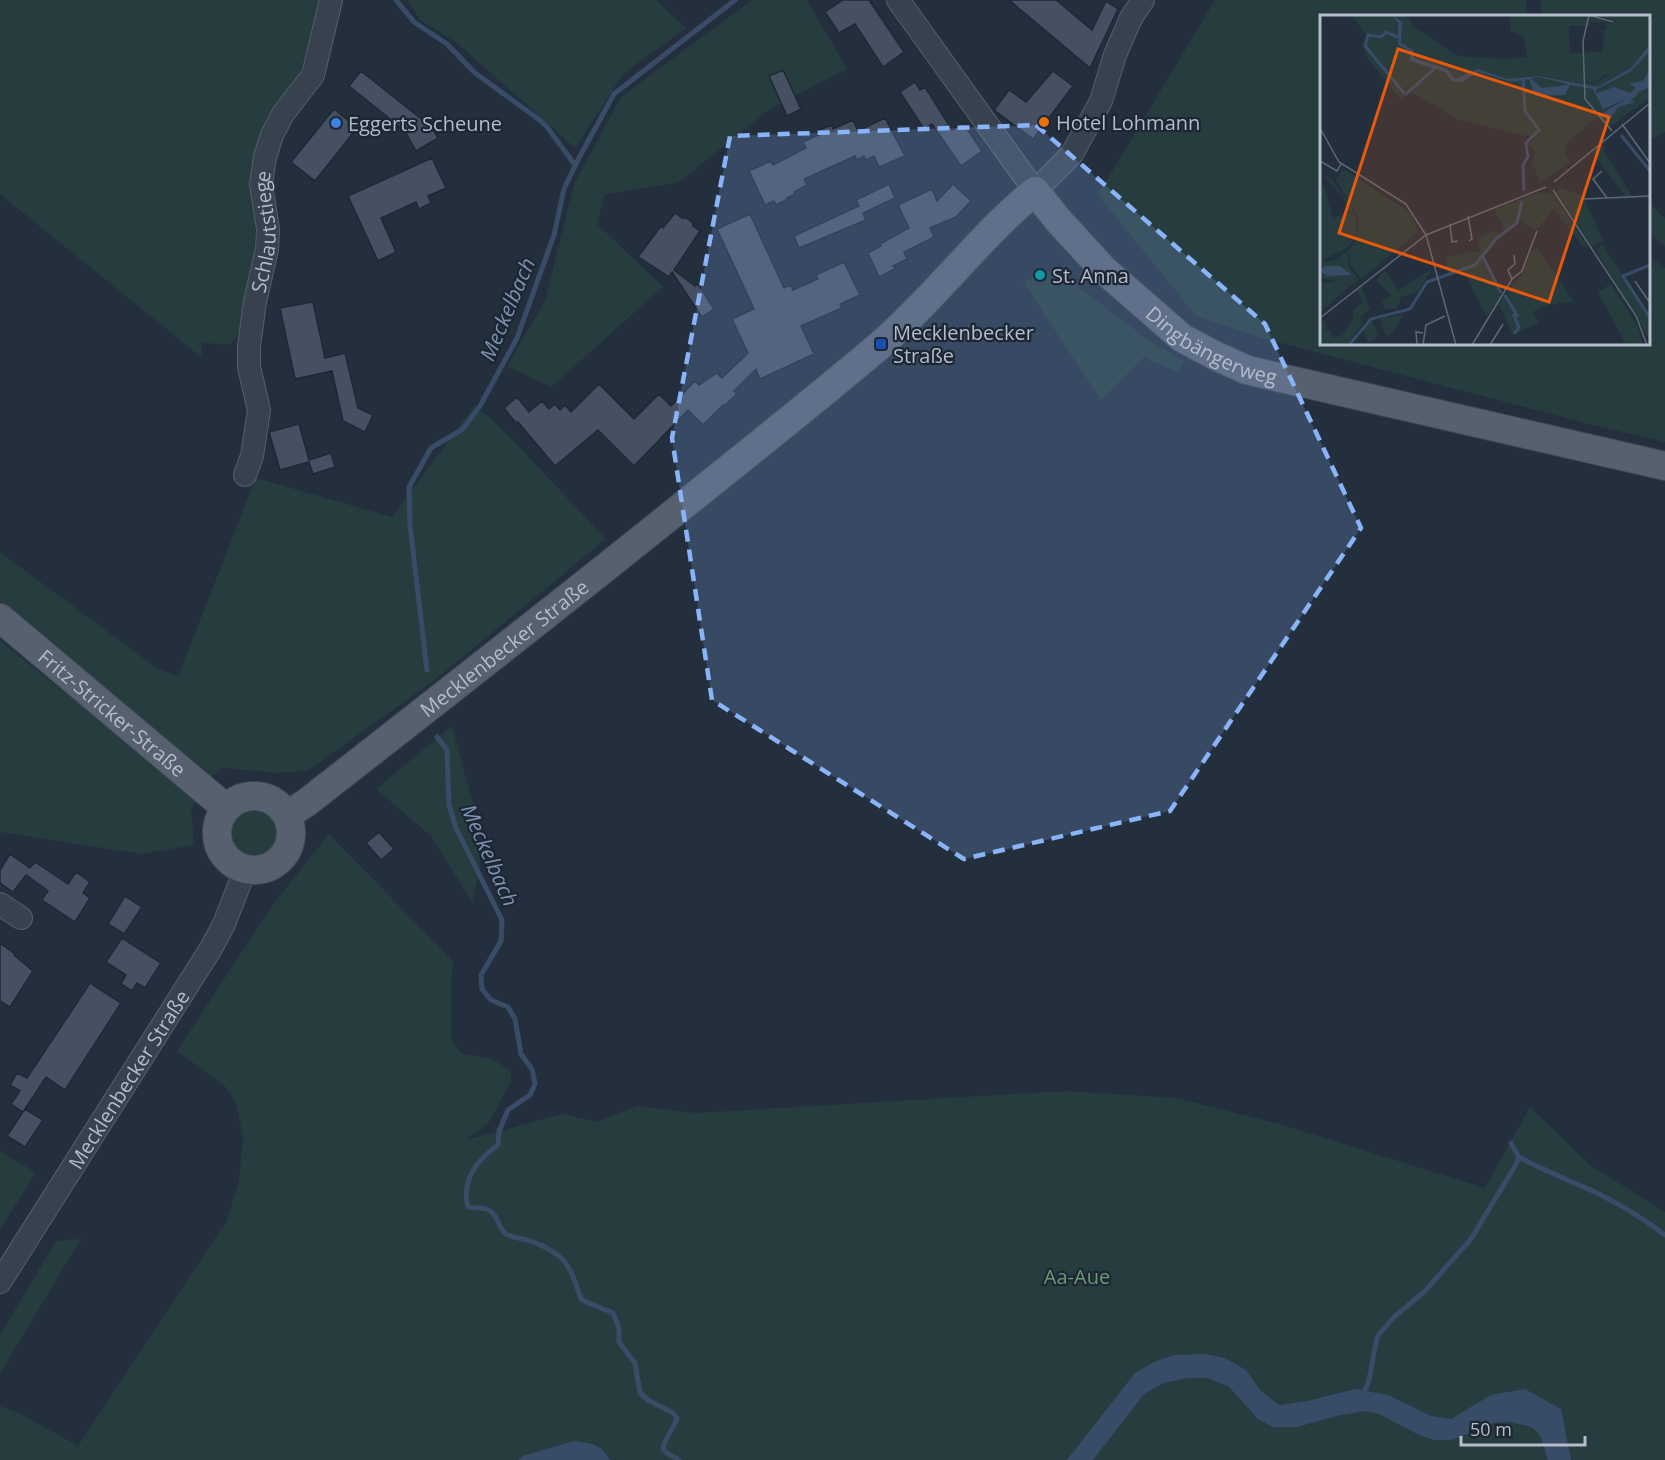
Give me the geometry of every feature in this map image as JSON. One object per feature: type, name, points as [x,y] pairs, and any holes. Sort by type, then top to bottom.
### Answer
[{"type":"main road","name":"Dingbängerweg","points":[[1035,190],[1058,220],[1103,269],[1182,338],[1214,355],[1247,369],[1665,466]]},
{"type":"main road","name":"Mecklenbecker Straße","points":[[287,815],[306,803],[442,697],[826,390],[895,331],[1005,217],[1035,190]]},
{"type":"main road","name":"Fritz-Stricker-Straße","points":[[0,618],[226,808]]},
{"type":"main road","points":[[251,796],[265,798],[278,804],[287,815],[291,830],[290,844],[283,856],[272,866],[260,870],[245,870],[231,863],[222,853],[216,837],[218,822],[226,808],[238,799],[251,796]]},
{"type":"street","name":"Schlautstiege","points":[[245,476],[252,456],[260,410],[249,367],[249,346],[255,302],[267,249],[268,229],[261,184],[265,157],[272,135],[283,114],[313,75],[331,0]]},
{"type":"street","name":"Dingbängerweg","points":[[898,0],[1035,190]]},
{"type":"street","name":"Mecklenbecker Straße","points":[[1035,190],[1072,154],[1101,101],[1119,46],[1131,18],[1143,0]]},
{"type":"street","name":"Mecklenbecker Straße","points":[[0,1282],[210,950],[224,924],[245,870]]},
{"type":"street","points":[[0,904],[21,918]]},
{"type":"highlighted area","points":[[1036,125],[1265,324],[1361,528],[1170,811],[964,859],[712,700],[672,438],[730,136]]},
{"type":"green space","points":[[0,0],[320,0],[299,74],[268,119],[254,154],[251,194],[255,224],[254,253],[243,318],[233,341],[221,344],[202,342],[201,357],[0,194]]},
{"type":"green space","points":[[408,0],[656,0],[686,28],[623,74],[575,148],[456,42],[420,20]]},
{"type":"green space","points":[[752,0],[807,0],[847,69],[771,108],[678,183],[605,194],[597,224],[663,287],[551,387],[507,366],[545,301],[574,184],[621,97]]},
{"type":"green space","points":[[1215,0],[1526,0],[1527,15],[1320,15],[1320,345],[1650,345],[1650,257],[1665,268],[1665,442],[1262,338],[1196,316],[1098,195]]},
{"type":"green space","points":[[1540,0],[1665,0],[1665,132],[1650,140],[1650,15],[1542,15]]},
{"type":"green space","points":[[1650,203],[1665,219],[1665,246],[1650,235]]},
{"type":"green space","points":[[1054,268],[1151,342],[1184,361],[1178,373],[1144,357],[1101,400],[1023,282]]},
{"type":"green space","points":[[475,405],[504,431],[606,539],[432,682],[309,770],[279,773],[222,768],[209,779],[0,610],[0,552],[155,667],[178,676],[256,478],[392,517]]},
{"type":"green space","points":[[0,641],[197,798],[191,810],[194,845],[141,854],[0,832]]},
{"type":"green space","points":[[452,726],[477,819],[480,868],[472,902],[431,836],[376,789]]},
{"type":"green space","points":[[251,809],[270,814],[280,832],[274,850],[257,860],[238,854],[229,837],[234,818]]},
{"type":"green space","name":"Aa-Aue","points":[[329,834],[453,961],[451,1040],[462,1054],[492,1059],[511,1071],[511,1081],[490,1121],[466,1140],[563,1114],[595,1122],[638,1106],[696,1113],[1066,1091],[1177,1098],[1283,1125],[1485,1188],[1530,1107],[1590,1165],[1665,1212],[1665,1460],[0,1460],[0,1406],[23,1415],[78,1446],[225,1226],[239,1181],[243,1136],[236,1102],[224,1085],[177,1051],[274,903]]},
{"type":"green space","points":[[0,1151],[36,1173],[0,1229]]},
{"type":"green space","points":[[81,1239],[0,1374],[0,1335],[56,1241]]},
{"type":"water","points":[[1205,1354],[1225,1358],[1246,1370],[1261,1391],[1279,1405],[1308,1401],[1355,1389],[1388,1395],[1431,1416],[1451,1419],[1491,1395],[1525,1389],[1561,1409],[1571,1460],[1548,1460],[1540,1435],[1533,1428],[1507,1422],[1494,1423],[1452,1440],[1435,1440],[1421,1436],[1379,1414],[1365,1411],[1340,1415],[1297,1427],[1273,1427],[1258,1419],[1229,1387],[1208,1378],[1188,1378],[1164,1383],[1144,1394],[1093,1460],[1067,1460],[1135,1373],[1154,1362],[1174,1355]]},
{"type":"water","points":[[574,1441],[595,1445],[610,1460],[518,1460],[523,1456]]},
{"type":"building","points":[[843,0],[869,0],[904,52],[883,67],[855,24],[839,33],[825,12]]},
{"type":"building","points":[[1009,0],[1056,0],[1092,30],[1106,1],[1118,9],[1090,68]]},
{"type":"building","points":[[783,70],[801,109],[787,116],[769,76]]},
{"type":"building","points":[[361,71],[425,122],[428,121],[438,138],[416,151],[405,131],[349,86]]},
{"type":"building","points":[[1053,71],[1073,86],[1033,139],[994,110],[1009,90],[1026,102]]},
{"type":"building","points":[[915,82],[920,90],[925,87],[952,130],[963,123],[982,151],[961,166],[932,124],[924,129],[900,92]]},
{"type":"building","points":[[334,109],[357,128],[315,181],[291,162]]},
{"type":"building","points":[[885,118],[905,156],[879,167],[874,156],[866,160],[864,156],[857,160],[855,156],[804,179],[807,185],[794,192],[795,194],[788,199],[776,205],[774,201],[765,205],[749,171],[771,161],[773,165],[806,148],[803,142],[821,134],[819,130],[832,125],[833,129],[853,120],[858,131]]},
{"type":"building","points":[[432,158],[446,188],[428,196],[431,203],[419,209],[416,202],[381,218],[396,252],[378,261],[348,196]]},
{"type":"building","points":[[889,184],[895,198],[863,213],[866,220],[799,248],[794,236],[859,206],[856,200]]},
{"type":"building","points":[[953,184],[971,201],[956,217],[930,228],[934,237],[904,252],[907,259],[893,266],[895,269],[879,277],[868,253],[909,228],[898,205],[932,189],[937,201]]},
{"type":"building","points":[[675,213],[692,222],[693,226],[700,231],[674,270],[695,286],[698,284],[714,309],[702,317],[672,272],[669,277],[638,257],[661,226],[663,228]]},
{"type":"building","points":[[750,214],[784,288],[791,285],[793,290],[818,279],[816,275],[844,262],[860,295],[840,304],[842,308],[801,326],[814,354],[760,379],[756,369],[734,391],[737,394],[703,425],[688,410],[634,466],[598,430],[555,466],[504,408],[517,397],[529,412],[542,401],[549,409],[555,404],[560,410],[565,405],[571,412],[599,384],[634,419],[659,394],[671,406],[695,381],[699,385],[717,373],[722,378],[748,353],[732,319],[754,309],[717,229]]},
{"type":"building","points":[[313,302],[325,358],[345,353],[358,408],[373,415],[365,432],[343,421],[332,371],[295,379],[280,308]]},
{"type":"building","points":[[299,424],[309,460],[331,453],[335,467],[313,474],[309,462],[280,470],[269,432]]},
{"type":"building","points":[[379,832],[394,849],[381,860],[366,843]]},
{"type":"building","points":[[10,854],[30,868],[35,862],[68,884],[76,872],[90,882],[83,893],[90,898],[75,922],[42,900],[48,891],[26,875],[13,892],[0,883],[0,870]]},
{"type":"building","points":[[125,896],[142,907],[124,934],[108,924]]},
{"type":"building","points":[[122,938],[161,963],[145,988],[137,983],[132,991],[121,984],[126,975],[106,962]]},
{"type":"building","points":[[0,943],[33,971],[10,1007],[0,1001]]},
{"type":"building","points":[[90,983],[121,1003],[65,1090],[46,1077],[23,1112],[11,1104],[20,1091],[10,1085],[17,1073],[27,1078]]},
{"type":"building","points":[[25,1109],[43,1120],[25,1147],[7,1136]]},
{"type":"waterway","points":[[396,0],[414,22],[447,44],[475,73],[541,121],[575,165]]},
{"type":"waterway","name":"Meckelbach","points":[[427,670],[410,525],[409,487],[431,448],[463,429],[480,406],[517,338],[554,235],[564,189],[614,94],[735,0]]},
{"type":"waterway","name":"Meckelbach","points":[[437,737],[447,750],[449,805],[456,828],[502,920],[501,941],[481,975],[482,989],[491,1000],[508,1007],[515,1019],[521,1054],[532,1069],[535,1084],[530,1095],[508,1110],[499,1131],[498,1145],[483,1157],[472,1172],[467,1188],[468,1207],[491,1211],[506,1234],[530,1241],[560,1257],[570,1270],[581,1299],[613,1313],[619,1328],[619,1342],[635,1363],[640,1393],[648,1400],[673,1413],[677,1418],[663,1449],[679,1460]]},
{"type":"waterway","points":[[1363,1395],[1369,1380],[1377,1337],[1393,1318],[1425,1291],[1471,1239],[1519,1157],[1511,1143]]},
{"type":"waterway","points":[[1519,1157],[1609,1199],[1665,1235]]},
{"type":"place","name":"Hotel Lohmann","points":[[1044,122]]},
{"type":"place","name":"Eggerts Scheune","points":[[336,123]]},
{"type":"place","name":"St. Anna","points":[[1040,275]]},
{"type":"place","name":"Mecklenbecker Straße","points":[[881,344]]}]
